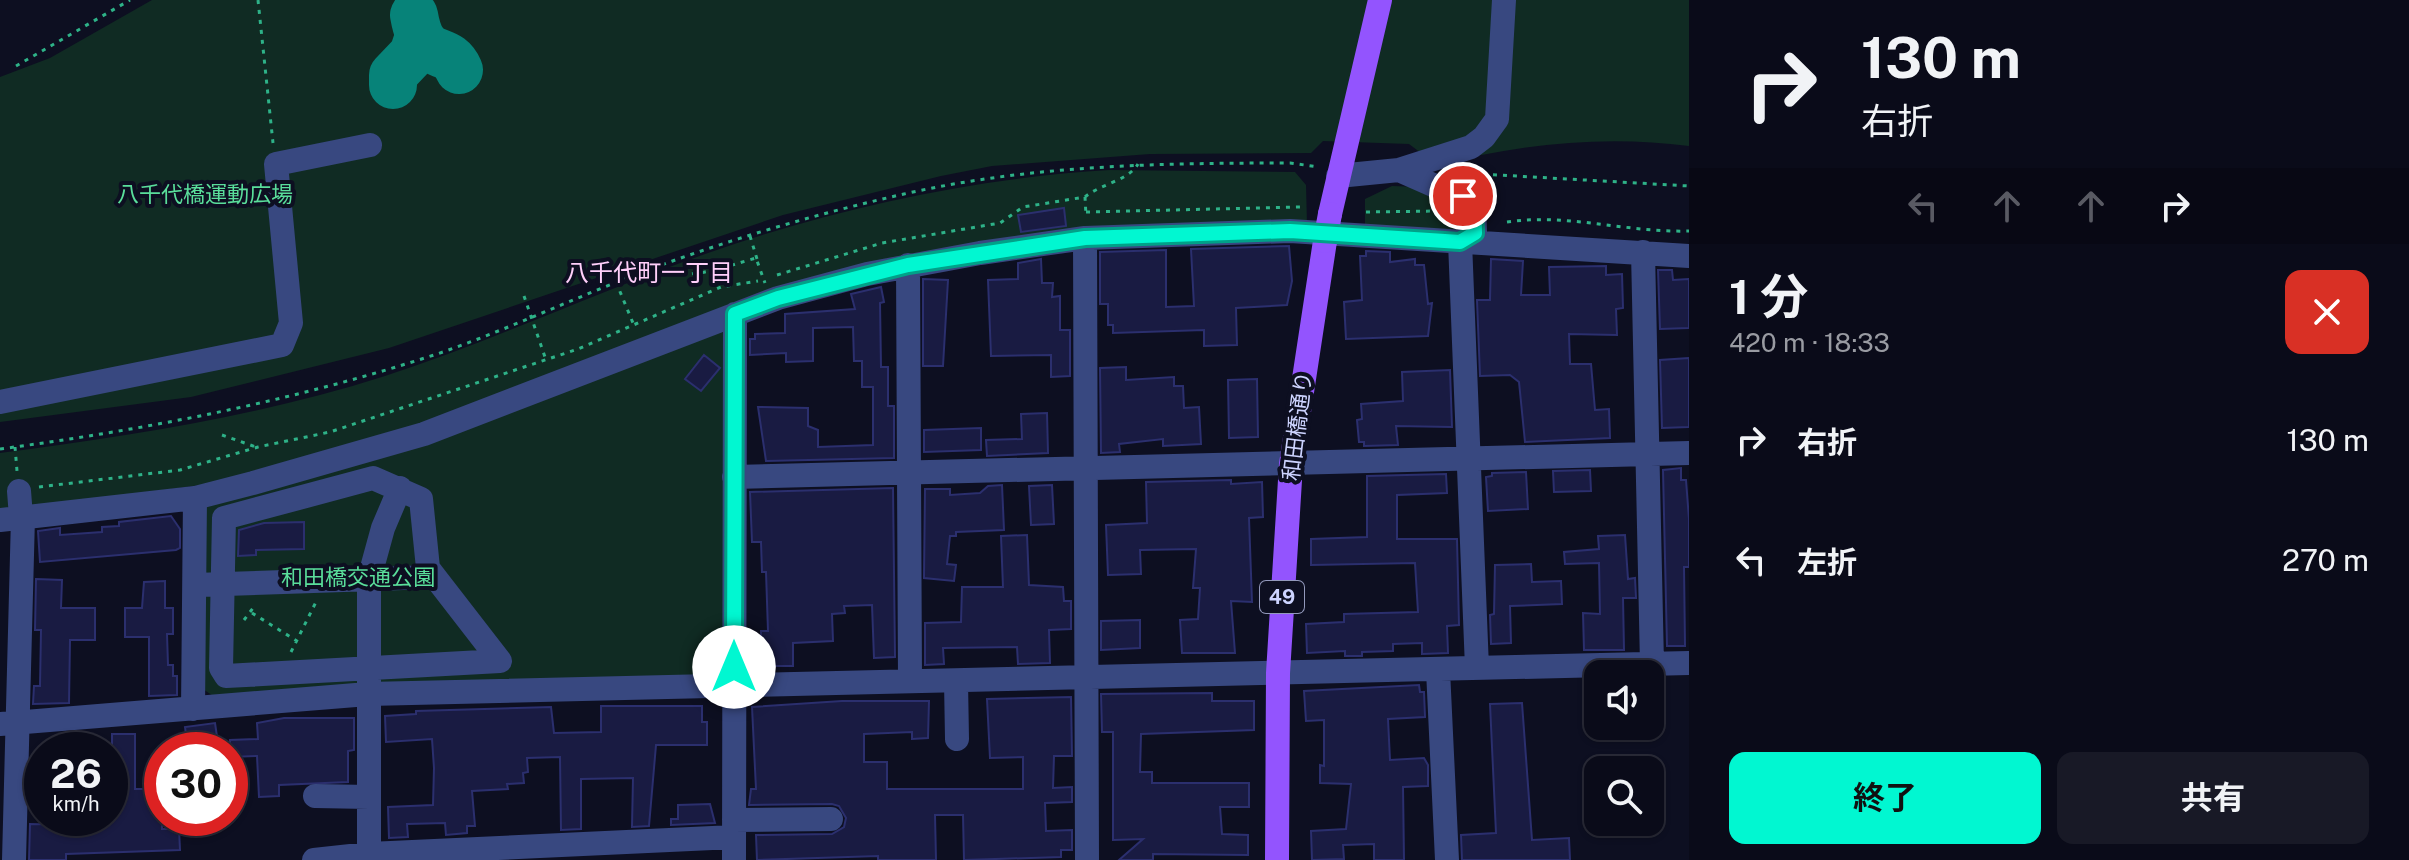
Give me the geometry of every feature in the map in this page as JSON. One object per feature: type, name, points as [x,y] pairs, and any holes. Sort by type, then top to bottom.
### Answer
[{"type":"main road","name":"和田橋通り","points":[[1277,860],[1278,673],[1291,464],[1330,214],[1334,168],[1380,0]]},
{"type":"street","points":[[1334,168],[1399,170],[1471,147],[1484,137],[1497,119],[1504,0]]},
{"type":"street","points":[[0,402],[282,345],[291,323],[276,164],[370,145]]},
{"type":"street","points":[[1399,170],[1474,203],[1467,233],[1468,460],[1477,668]]},
{"type":"street","points":[[15,518],[195,498],[424,434],[735,314],[766,291],[908,265],[1087,238],[1290,231],[1467,233],[1689,256]]},
{"type":"street","points":[[1087,238],[1087,860]]},
{"type":"street","points":[[1643,252],[1645,455],[1652,660]]},
{"type":"street","points":[[908,265],[910,681]]},
{"type":"street","points":[[734,839],[735,314]]},
{"type":"street","points":[[734,477],[1689,453]]},
{"type":"street","points":[[373,478],[400,488],[423,503],[425,560],[433,577],[500,661],[226,676],[221,668],[224,518],[373,478]]},
{"type":"street","points":[[369,857],[369,579],[383,528],[400,488]]},
{"type":"street","points":[[14,860],[10,724],[15,518],[19,491]]},
{"type":"street","points":[[193,709],[195,498]]},
{"type":"street","points":[[195,585],[433,577]]},
{"type":"street","points":[[1664,664],[1689,663]]},
{"type":"street","points":[[10,724],[368,694],[1584,666]]},
{"type":"street","points":[[1438,670],[1447,860]]},
{"type":"street","points":[[956,681],[957,739]]},
{"type":"street","points":[[315,796],[369,797]]},
{"type":"street","points":[[314,860],[734,839],[831,819]]},
{"type":"path","points":[[16,66],[130,0]]},
{"type":"path","points":[[258,0],[276,164]]},
{"type":"path","points":[[0,449],[134,431],[275,400],[439,353],[653,268],[750,236],[904,194],[997,175],[1138,164],[1290,163],[1334,168]]},
{"type":"path","points":[[19,491],[124,474],[181,470],[258,447],[330,432],[546,361],[721,287],[766,291],[810,262],[882,243],[1000,223],[1023,207],[1085,197],[1097,187],[1134,171],[1138,164]]},
{"type":"path","points":[[1455,173],[1689,186]]},
{"type":"path","points":[[1085,197],[1087,238]]},
{"type":"path","points":[[1086,212],[1300,207]]},
{"type":"path","points":[[1366,212],[1440,211],[1467,233],[1568,218],[1590,225],[1689,231]]},
{"type":"path","points":[[750,236],[766,291]]},
{"type":"path","points":[[653,268],[661,272],[698,272],[757,259]]},
{"type":"path","points":[[616,282],[633,324]]},
{"type":"path","points":[[524,296],[546,361]]},
{"type":"path","points":[[222,435],[258,447]]},
{"type":"path","points":[[280,673],[326,581]]},
{"type":"path","points":[[222,626],[242,622],[251,613],[256,605],[257,583]]},
{"type":"path","points":[[251,613],[297,641]]},
{"type":"green space","name":"八千代橋運動広場","points":[[152,0],[1689,0],[1689,146],[1625,141],[1562,144],[1499,152],[1437,165],[1409,144],[1323,141],[1311,153],[1150,154],[992,166],[783,215],[389,348],[191,397],[0,422],[0,77],[50,58]]},
{"type":"green space","points":[[1110,170],[1295,172],[1306,185],[1307,224],[964,246],[435,420],[217,483],[0,511],[0,453],[194,423],[338,390],[467,347],[708,253],[856,209],[1008,180]]},
{"type":"green space","points":[[1392,186],[1420,187],[1470,203],[1470,230],[1365,226],[1365,199]]},
{"type":"green space","name":"和田橋交通公園","points":[[720,330],[727,336],[725,670],[718,677],[213,696],[203,689],[204,509],[208,505]]},
{"type":"building","points":[[1064,208],[1066,226],[1021,232],[1018,215]]},
{"type":"building","points":[[1289,246],[1292,281],[1287,305],[1236,308],[1237,345],[1204,346],[1204,330],[1113,333],[1113,325],[1108,325],[1108,304],[1100,304],[1100,252],[1166,250],[1166,307],[1194,306],[1191,249]]},
{"type":"building","points":[[1366,251],[1390,252],[1390,262],[1415,259],[1415,265],[1424,265],[1428,304],[1432,303],[1428,336],[1346,339],[1344,302],[1362,300],[1360,256],[1366,256]]},
{"type":"building","points":[[1041,259],[1042,283],[1053,283],[1052,297],[1060,296],[1060,330],[1070,330],[1070,376],[1051,377],[1051,355],[991,356],[988,280],[1018,279],[1018,263]]},
{"type":"building","points":[[1491,259],[1523,261],[1521,295],[1550,295],[1549,267],[1606,266],[1606,275],[1622,274],[1623,308],[1616,309],[1617,335],[1569,334],[1570,364],[1591,364],[1595,410],[1609,409],[1610,438],[1525,442],[1519,382],[1510,375],[1480,376],[1477,300],[1490,300]]},
{"type":"building","points":[[1658,270],[1672,270],[1673,280],[1689,279],[1689,328],[1660,329]]},
{"type":"building","points":[[923,279],[948,280],[943,366],[923,366]]},
{"type":"building","points":[[881,287],[884,302],[880,303],[881,367],[888,367],[888,406],[894,406],[894,458],[766,461],[758,407],[808,408],[808,426],[818,430],[818,447],[873,445],[873,387],[862,387],[862,361],[854,361],[853,327],[813,328],[813,361],[786,362],[786,353],[750,355],[750,339],[755,339],[755,334],[785,333],[785,314],[855,309],[851,294]]},
{"type":"building","points":[[704,355],[720,368],[701,391],[685,379]]},
{"type":"building","points":[[1689,358],[1689,427],[1662,428],[1660,360]]},
{"type":"building","points":[[1126,367],[1126,380],[1174,377],[1174,386],[1183,386],[1184,408],[1199,407],[1201,444],[1163,446],[1163,439],[1119,444],[1120,452],[1101,453],[1100,368]]},
{"type":"building","points":[[1450,370],[1452,427],[1396,426],[1398,445],[1364,446],[1364,442],[1359,442],[1357,420],[1362,419],[1361,404],[1403,401],[1402,372]]},
{"type":"building","points":[[1257,379],[1258,437],[1229,438],[1228,380]]},
{"type":"building","points":[[1047,413],[1048,453],[987,456],[986,440],[1022,439],[1021,414]]},
{"type":"building","points":[[981,428],[981,450],[924,452],[924,430]]},
{"type":"building","points":[[1681,468],[1681,480],[1686,480],[1689,519],[1689,567],[1684,567],[1685,646],[1667,646],[1663,470]]},
{"type":"building","points":[[1590,470],[1591,491],[1554,492],[1553,471]]},
{"type":"building","points":[[1526,472],[1528,509],[1488,511],[1486,477],[1492,476],[1492,473]]},
{"type":"building","points":[[1446,474],[1447,493],[1397,495],[1397,539],[1457,539],[1459,625],[1447,626],[1448,653],[1422,654],[1422,643],[1393,644],[1393,651],[1362,652],[1362,656],[1345,656],[1345,651],[1307,653],[1306,624],[1344,622],[1344,614],[1418,612],[1415,563],[1311,565],[1311,539],[1367,537],[1367,476]]},
{"type":"building","points":[[1231,480],[1231,484],[1262,482],[1263,517],[1249,518],[1252,602],[1231,601],[1235,653],[1182,653],[1180,620],[1198,619],[1200,588],[1193,588],[1196,549],[1140,550],[1141,574],[1108,575],[1106,525],[1147,523],[1146,482]]},
{"type":"building","points":[[1002,485],[1004,530],[956,532],[956,536],[950,536],[947,564],[956,565],[954,581],[924,578],[925,489],[950,489],[950,495],[980,493],[988,486]]},
{"type":"building","points":[[1052,485],[1054,524],[1031,525],[1029,486]]},
{"type":"building","points":[[893,488],[895,657],[874,658],[872,605],[844,606],[845,613],[832,614],[833,641],[793,643],[793,666],[750,666],[749,638],[761,638],[761,631],[768,631],[766,572],[762,572],[761,542],[752,542],[750,492]]},
{"type":"building","points":[[171,516],[180,529],[180,548],[176,550],[40,562],[38,531],[60,528],[60,535],[102,532],[102,527],[119,526],[119,522]]},
{"type":"building","points":[[304,522],[304,549],[256,550],[256,555],[238,556],[239,530],[264,523]]},
{"type":"building","points":[[1027,535],[1029,585],[1063,587],[1064,601],[1071,601],[1071,629],[1049,630],[1050,663],[1018,664],[1017,647],[943,648],[944,664],[925,665],[925,623],[961,622],[962,587],[1003,587],[1001,536]]},
{"type":"building","points":[[1625,535],[1628,579],[1635,578],[1636,598],[1623,598],[1624,650],[1584,650],[1583,613],[1600,614],[1599,563],[1565,564],[1564,552],[1599,549],[1598,536]]},
{"type":"building","points":[[1531,564],[1532,582],[1561,581],[1562,604],[1510,606],[1511,643],[1491,644],[1490,615],[1494,614],[1495,565]]},
{"type":"building","points":[[36,579],[62,580],[61,608],[95,608],[95,640],[70,640],[69,703],[33,704],[34,686],[40,686],[41,630],[35,630]]},
{"type":"building","points":[[165,581],[165,608],[173,608],[173,634],[167,634],[168,665],[173,665],[173,676],[177,676],[177,695],[149,696],[149,637],[125,637],[125,608],[142,608],[144,582]]},
{"type":"building","points":[[1140,620],[1140,648],[1101,650],[1101,621]]},
{"type":"building","points":[[1419,685],[1420,692],[1424,692],[1425,717],[1388,719],[1390,760],[1424,758],[1428,765],[1428,786],[1403,787],[1404,860],[1374,860],[1374,844],[1343,845],[1344,859],[1312,860],[1311,831],[1346,829],[1351,784],[1320,783],[1320,765],[1324,766],[1324,720],[1306,721],[1304,691]]},
{"type":"building","points":[[1212,693],[1212,701],[1254,701],[1254,730],[1141,734],[1140,772],[1152,772],[1152,783],[1249,783],[1249,807],[1220,807],[1222,834],[1248,835],[1248,855],[1153,854],[1153,860],[1119,860],[1143,839],[1113,840],[1113,732],[1102,732],[1101,694]]},
{"type":"building","points":[[1071,697],[1072,756],[1054,756],[1053,788],[1072,787],[1072,802],[1045,803],[1046,831],[1072,830],[1072,850],[1061,850],[1061,857],[964,860],[963,815],[935,815],[936,860],[878,860],[878,856],[757,860],[756,835],[832,834],[844,827],[846,818],[839,806],[832,804],[749,805],[751,789],[756,789],[752,707],[842,701],[929,701],[928,738],[912,739],[912,732],[864,734],[864,762],[887,762],[887,789],[1023,789],[1023,757],[990,758],[987,699]]},
{"type":"building","points":[[1522,703],[1532,840],[1569,838],[1570,860],[1462,860],[1461,835],[1496,833],[1490,704]]},
{"type":"building","points":[[601,706],[702,706],[702,722],[707,722],[707,745],[656,745],[649,826],[632,827],[633,778],[581,779],[581,829],[561,830],[560,757],[527,758],[528,772],[523,773],[524,783],[507,784],[508,789],[472,791],[475,826],[467,826],[467,833],[446,835],[445,823],[407,824],[408,837],[389,838],[388,807],[433,805],[434,768],[432,739],[386,742],[385,716],[416,714],[416,711],[551,707],[554,733],[601,732]]},
{"type":"building","points":[[284,718],[354,718],[354,750],[348,751],[348,782],[279,785],[279,796],[259,797],[257,756],[248,756],[248,739],[258,739],[257,723]]},
{"type":"building","points":[[215,723],[216,732],[186,732],[185,727]]},
{"type":"building","points":[[128,734],[135,734],[135,789],[144,789],[144,836],[179,836],[180,850],[66,854],[66,860],[29,860],[30,836],[128,836]]},
{"type":"building","points":[[710,804],[715,823],[671,825],[671,819],[678,819],[678,805]]},
{"type":"taxiway","points":[[414,15],[423,41],[429,48],[448,56],[459,70]]},
{"type":"taxiway","points":[[393,85],[393,75],[413,54],[418,39]]},
{"type":"district","name":"八千代町一丁目","points":[[649,272]]},
{"type":"route","points":[[734,667],[735,314],[778,298],[908,265],[1085,238],[1290,231],[1460,242],[1475,233],[1474,203],[1463,196]]}]
